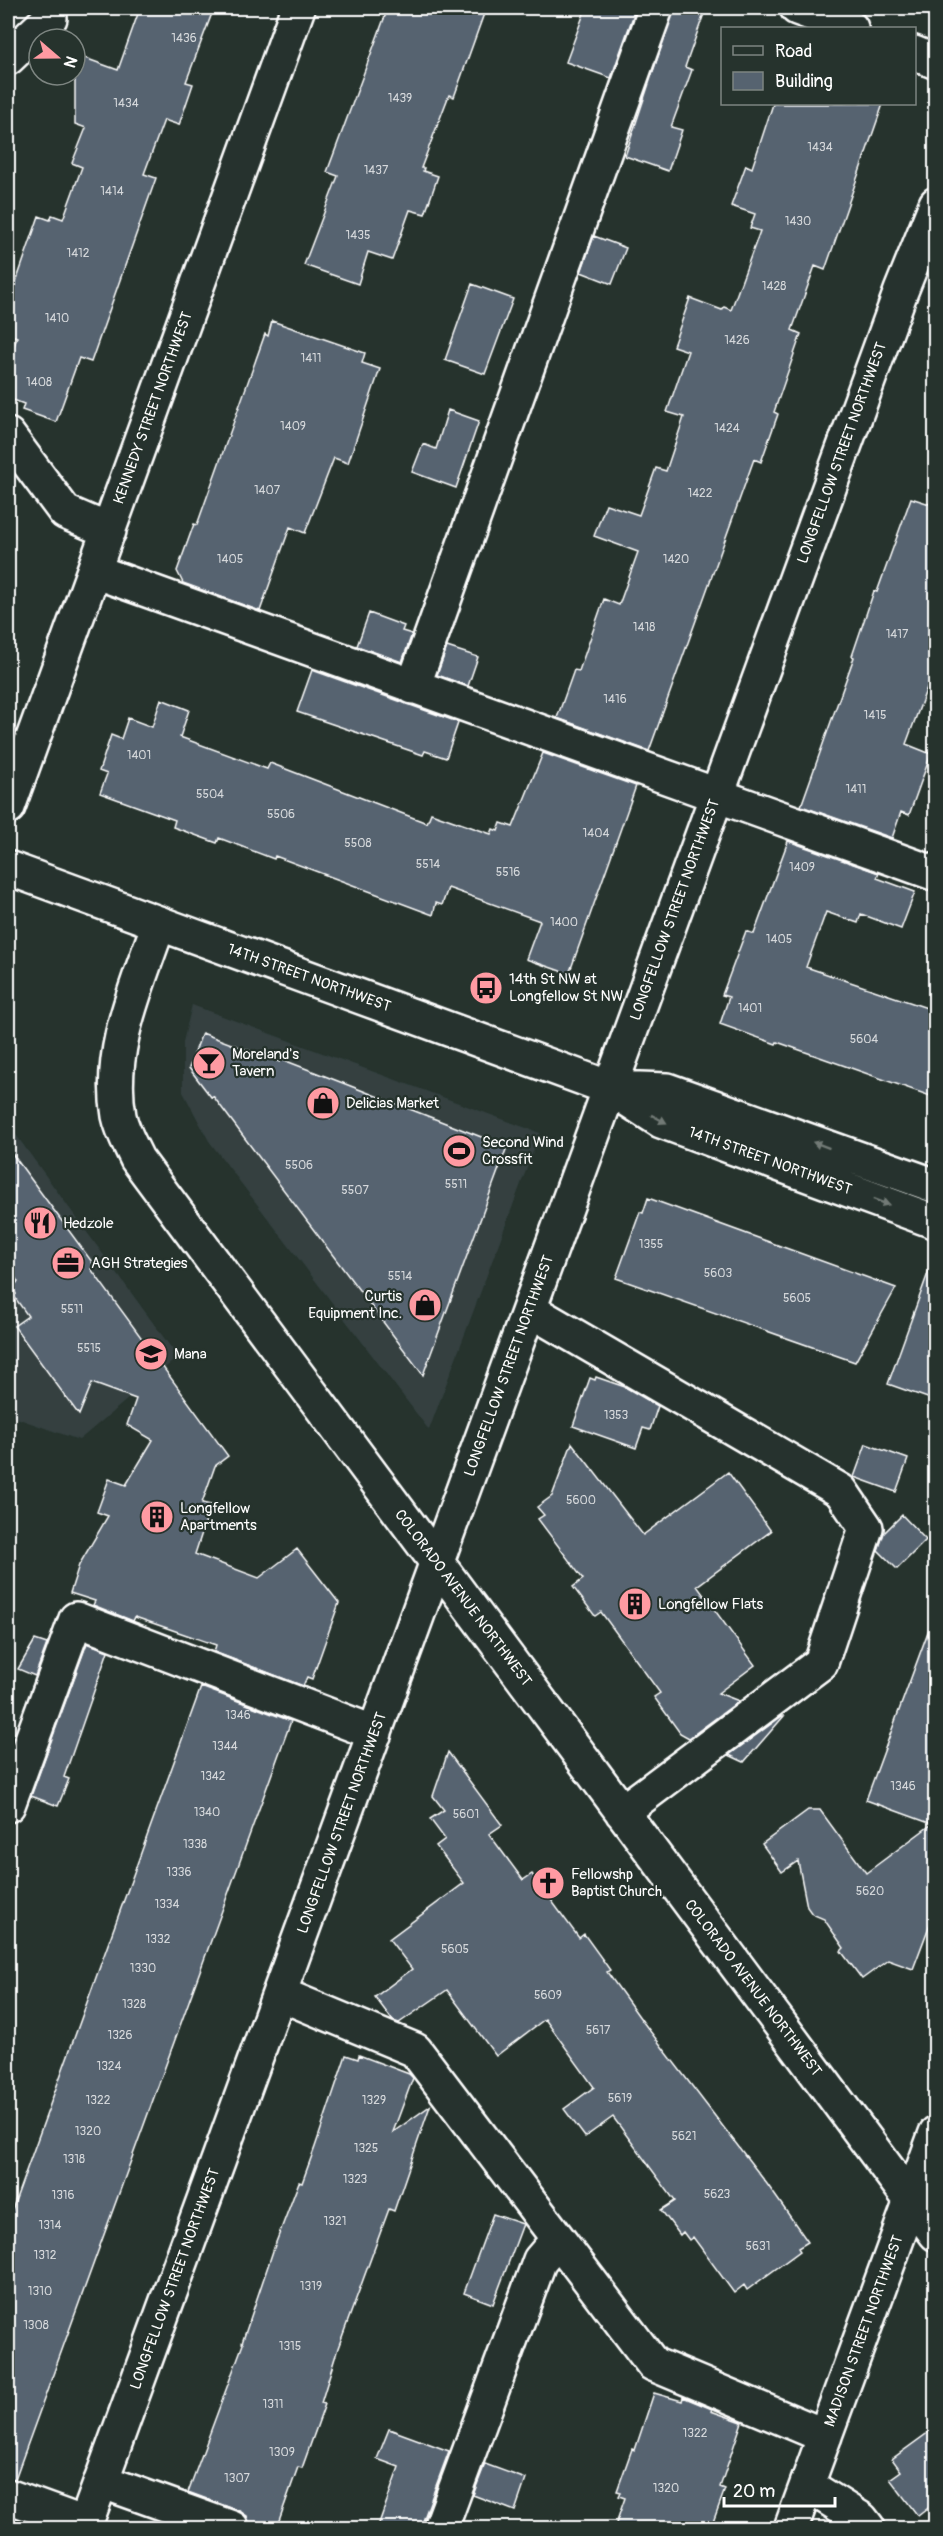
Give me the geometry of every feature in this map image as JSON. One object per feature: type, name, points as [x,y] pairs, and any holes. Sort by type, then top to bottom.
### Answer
[{"type":"street","name":"KENNEDY STREET NORTHWEST","points":[[8,807],[298,8]]},
{"type":"street","points":[[413,687],[656,8]]},
{"type":"street","points":[[797,8],[847,27]]},
{"type":"street","points":[[8,58],[46,11]]},
{"type":"street","points":[[916,54],[936,62]]},
{"type":"street","name":"LONGFELLOW STREET NORTHWEST","points":[[84,2526],[901,291],[936,204]]},
{"type":"street","points":[[8,435],[65,512],[109,531]]},
{"type":"street","points":[[94,571],[936,874]]},
{"type":"street","name":"14TH STREET NORTHWEST","points":[[8,868],[610,1088],[661,1121],[936,1222]]},
{"type":"street","name":"COLORADO AVENUE NORTHWEST","points":[[159,923],[118,1047],[117,1076],[120,1118],[137,1159],[936,2234]]},
{"type":"street","name":"14TH STREET NORTHWEST","points":[[610,1088],[667,1090],[936,1186]]},
{"type":"street","points":[[530,1310],[841,1491],[866,1528],[821,1663],[622,1812]]},
{"type":"street","points":[[8,1804],[76,1619],[375,1733]]},
{"type":"street","points":[[280,1994],[415,2050],[653,2364],[825,2436]]},
{"type":"street","name":"MADISON STREET NORTHWEST","points":[[791,2529],[936,2133]]},
{"type":"street","points":[[441,2529],[540,2260],[558,2239]]},
{"type":"street","points":[[101,2481],[232,2529]]},
{"type":"street","points":[[807,2485],[861,2519],[868,2529]]},
{"type":"street","points":[[8,2496],[84,2526]]},
{"type":"shaded area","points":[[192,1005],[540,1133],[429,1430],[209,1141],[183,1092],[183,1042]]},
{"type":"shaded area","points":[[8,1124],[178,1357],[79,1440],[8,1415]]},
{"type":"building","points":[[140,8],[214,8],[186,82],[193,84],[179,125],[164,120],[144,174],[156,178],[91,362],[79,358],[56,422],[22,410],[24,404],[8,398],[8,364],[17,337],[8,334],[8,305],[39,216],[50,220],[52,215],[63,219],[82,167],[72,163],[86,128],[75,124],[75,87],[87,87],[87,59],[118,70]]},
{"type":"building","points":[[388,8],[486,8],[454,97],[449,95],[421,168],[424,168],[423,171],[438,176],[425,214],[410,210],[392,260],[368,252],[358,284],[304,265],[338,176],[327,172]]},
{"type":"building","points":[[586,8],[636,8],[611,78],[566,62]]},
{"type":"building","points":[[674,8],[706,8],[685,67],[692,70],[671,127],[682,130],[668,171],[625,156]]},
{"type":"building","points":[[773,105],[883,105],[825,270],[815,266],[792,330],[801,334],[774,412],[778,414],[761,462],[754,459],[649,751],[557,718],[574,670],[579,671],[604,599],[619,605],[638,552],[594,536],[606,504],[639,515],[656,468],[666,471],[684,417],[667,412],[688,351],[673,346],[690,298],[722,310],[724,307],[731,310],[760,231],[750,228],[755,214],[731,206],[746,165],[752,168]]},
{"type":"building","points":[[594,236],[626,248],[612,284],[581,272]]},
{"type":"building","points":[[472,284],[513,299],[485,374],[445,360]]},
{"type":"building","points":[[272,321],[365,353],[362,363],[380,369],[348,463],[334,458],[305,533],[290,527],[260,611],[183,583],[177,571],[194,524],[197,525],[265,334],[268,336]]},
{"type":"building","points":[[448,410],[479,421],[456,488],[412,472],[423,444],[436,449]]},
{"type":"building","points":[[911,498],[936,506],[936,663],[906,744],[931,754],[909,815],[901,812],[892,838],[801,806],[854,657],[852,656],[874,591],[877,592]]},
{"type":"building","points":[[369,613],[404,626],[402,631],[412,634],[402,662],[357,646]]},
{"type":"building","points":[[447,647],[478,657],[468,686],[437,675]]},
{"type":"building","points":[[312,670],[455,721],[458,723],[446,758],[425,751],[423,755],[297,712]]},
{"type":"building","points":[[161,699],[189,710],[180,737],[267,769],[270,763],[427,823],[431,813],[491,834],[493,829],[498,831],[501,823],[513,827],[543,753],[636,786],[569,974],[526,959],[540,921],[448,888],[442,905],[436,903],[433,915],[275,856],[274,859],[219,838],[217,843],[173,827],[175,820],[100,793],[107,774],[99,771],[111,735],[121,739],[128,718],[152,727]]},
{"type":"building","points":[[788,841],[879,873],[877,878],[915,892],[901,929],[861,914],[858,923],[826,912],[806,967],[936,1011],[936,1098],[720,1024],[729,997],[722,995],[746,931],[754,934]]},
{"type":"building","points":[[202,1033],[280,1062],[281,1059],[507,1147],[423,1375],[213,1096],[211,1097],[189,1068]]},
{"type":"building","points":[[8,1148],[95,1266],[91,1269],[228,1456],[215,1466],[202,1503],[211,1505],[195,1554],[259,1578],[297,1549],[339,1603],[312,1679],[307,1677],[303,1686],[214,1652],[216,1645],[135,1617],[133,1621],[93,1605],[95,1601],[70,1593],[79,1565],[108,1516],[97,1512],[109,1479],[126,1485],[153,1440],[127,1425],[136,1399],[92,1383],[79,1415],[14,1326],[28,1316],[13,1295],[16,1294],[11,1287],[18,1282],[8,1266]]},
{"type":"building","points":[[648,1198],[896,1288],[855,1362],[616,1278],[640,1212],[643,1213]]},
{"type":"building","points":[[932,1262],[936,1263],[936,1401],[888,1384]]},
{"type":"building","points":[[596,1377],[625,1387],[658,1406],[650,1430],[643,1428],[636,1448],[573,1426],[590,1378],[595,1380]]},
{"type":"building","name":"Longfellow Flats","points":[[572,1443],[643,1535],[728,1472],[771,1531],[697,1586],[755,1665],[718,1693],[739,1701],[689,1738],[680,1733],[654,1697],[660,1693],[601,1612],[595,1616],[573,1587],[583,1579],[538,1519],[544,1515],[537,1507],[552,1496]]},
{"type":"building","points":[[866,1444],[908,1459],[896,1492],[854,1477]]},
{"type":"building","points":[[902,1515],[926,1540],[897,1569],[878,1550],[884,1533]]},
{"type":"building","points":[[932,1621],[936,1622],[936,1908],[913,1969],[888,1960],[862,1979],[841,1951],[844,1948],[824,1919],[812,1914],[807,1907],[798,1861],[782,1872],[762,1844],[808,1810],[820,1810],[866,1873],[932,1824],[866,1800]]},
{"type":"building","points":[[35,1640],[47,1644],[35,1676],[18,1669]]},
{"type":"building","points":[[87,1643],[108,1651],[64,1777],[69,1779],[58,1806],[31,1796]]},
{"type":"building","points":[[201,1687],[291,1721],[15,2479],[8,2478],[8,2221]]},
{"type":"building","points":[[784,1716],[744,1762],[729,1755]]},
{"type":"building","points":[[448,1752],[502,1825],[489,1834],[523,1880],[532,1874],[579,1938],[584,1934],[610,1970],[607,1972],[643,2022],[767,2184],[808,2242],[798,2248],[800,2251],[747,2290],[744,2285],[734,2293],[693,2237],[689,2240],[683,2232],[680,2235],[661,2210],[675,2201],[613,2117],[585,2137],[564,2109],[594,2087],[545,2019],[496,2056],[447,1990],[399,2023],[393,2021],[375,1997],[412,1969],[389,1939],[464,1883],[436,1846],[445,1839],[430,1819],[444,1810],[433,1796]]},
{"type":"building","points":[[346,2055],[358,2059],[359,2055],[409,2074],[413,2078],[393,2132],[430,2106],[394,2211],[389,2209],[338,2348],[321,2403],[325,2404],[302,2468],[298,2467],[276,2529],[250,2529],[247,2516],[239,2511],[188,2492],[243,2344],[275,2245],[299,2182],[302,2183]]},
{"type":"building","points":[[493,2214],[523,2224],[493,2304],[464,2293]]},
{"type":"building","points":[[654,2393],[682,2401],[683,2397],[712,2409],[711,2411],[742,2422],[720,2487],[725,2489],[712,2525],[696,2522],[694,2529],[614,2529],[625,2498],[619,2496],[621,2492],[617,2491],[632,2449],[635,2450]]},
{"type":"building","points":[[936,2427],[936,2502],[918,2516],[890,2479],[901,2471],[892,2459]]},
{"type":"building","points":[[389,2429],[449,2451],[420,2529],[377,2529],[399,2467],[377,2459]]},
{"type":"building","points":[[485,2464],[526,2479],[515,2511],[473,2495]]},
{"type":"place","name":"14th St NW at Longfellow St NW","points":[[486,988]]},
{"type":"place","name":"Moreland's Tavern","points":[[209,1063]]},
{"type":"place","name":"Delicias Market","points":[[323,1103]]},
{"type":"place","name":"Second Wind Crossfit","points":[[459,1151]]},
{"type":"place","name":"Hedzole","points":[[40,1223]]},
{"type":"place","name":"AGH Strategies","points":[[68,1263]]},
{"type":"place","name":"Curtis Equipment Inc.","points":[[425,1305]]},
{"type":"place","name":"Mana","points":[[151,1354]]},
{"type":"place","name":"Longfellow Apartments","points":[[157,1517]]},
{"type":"place","name":"Longfellow Flats","points":[[635,1604]]},
{"type":"place","name":"Fellowshp Baptist Church","points":[[548,1883]]}]
